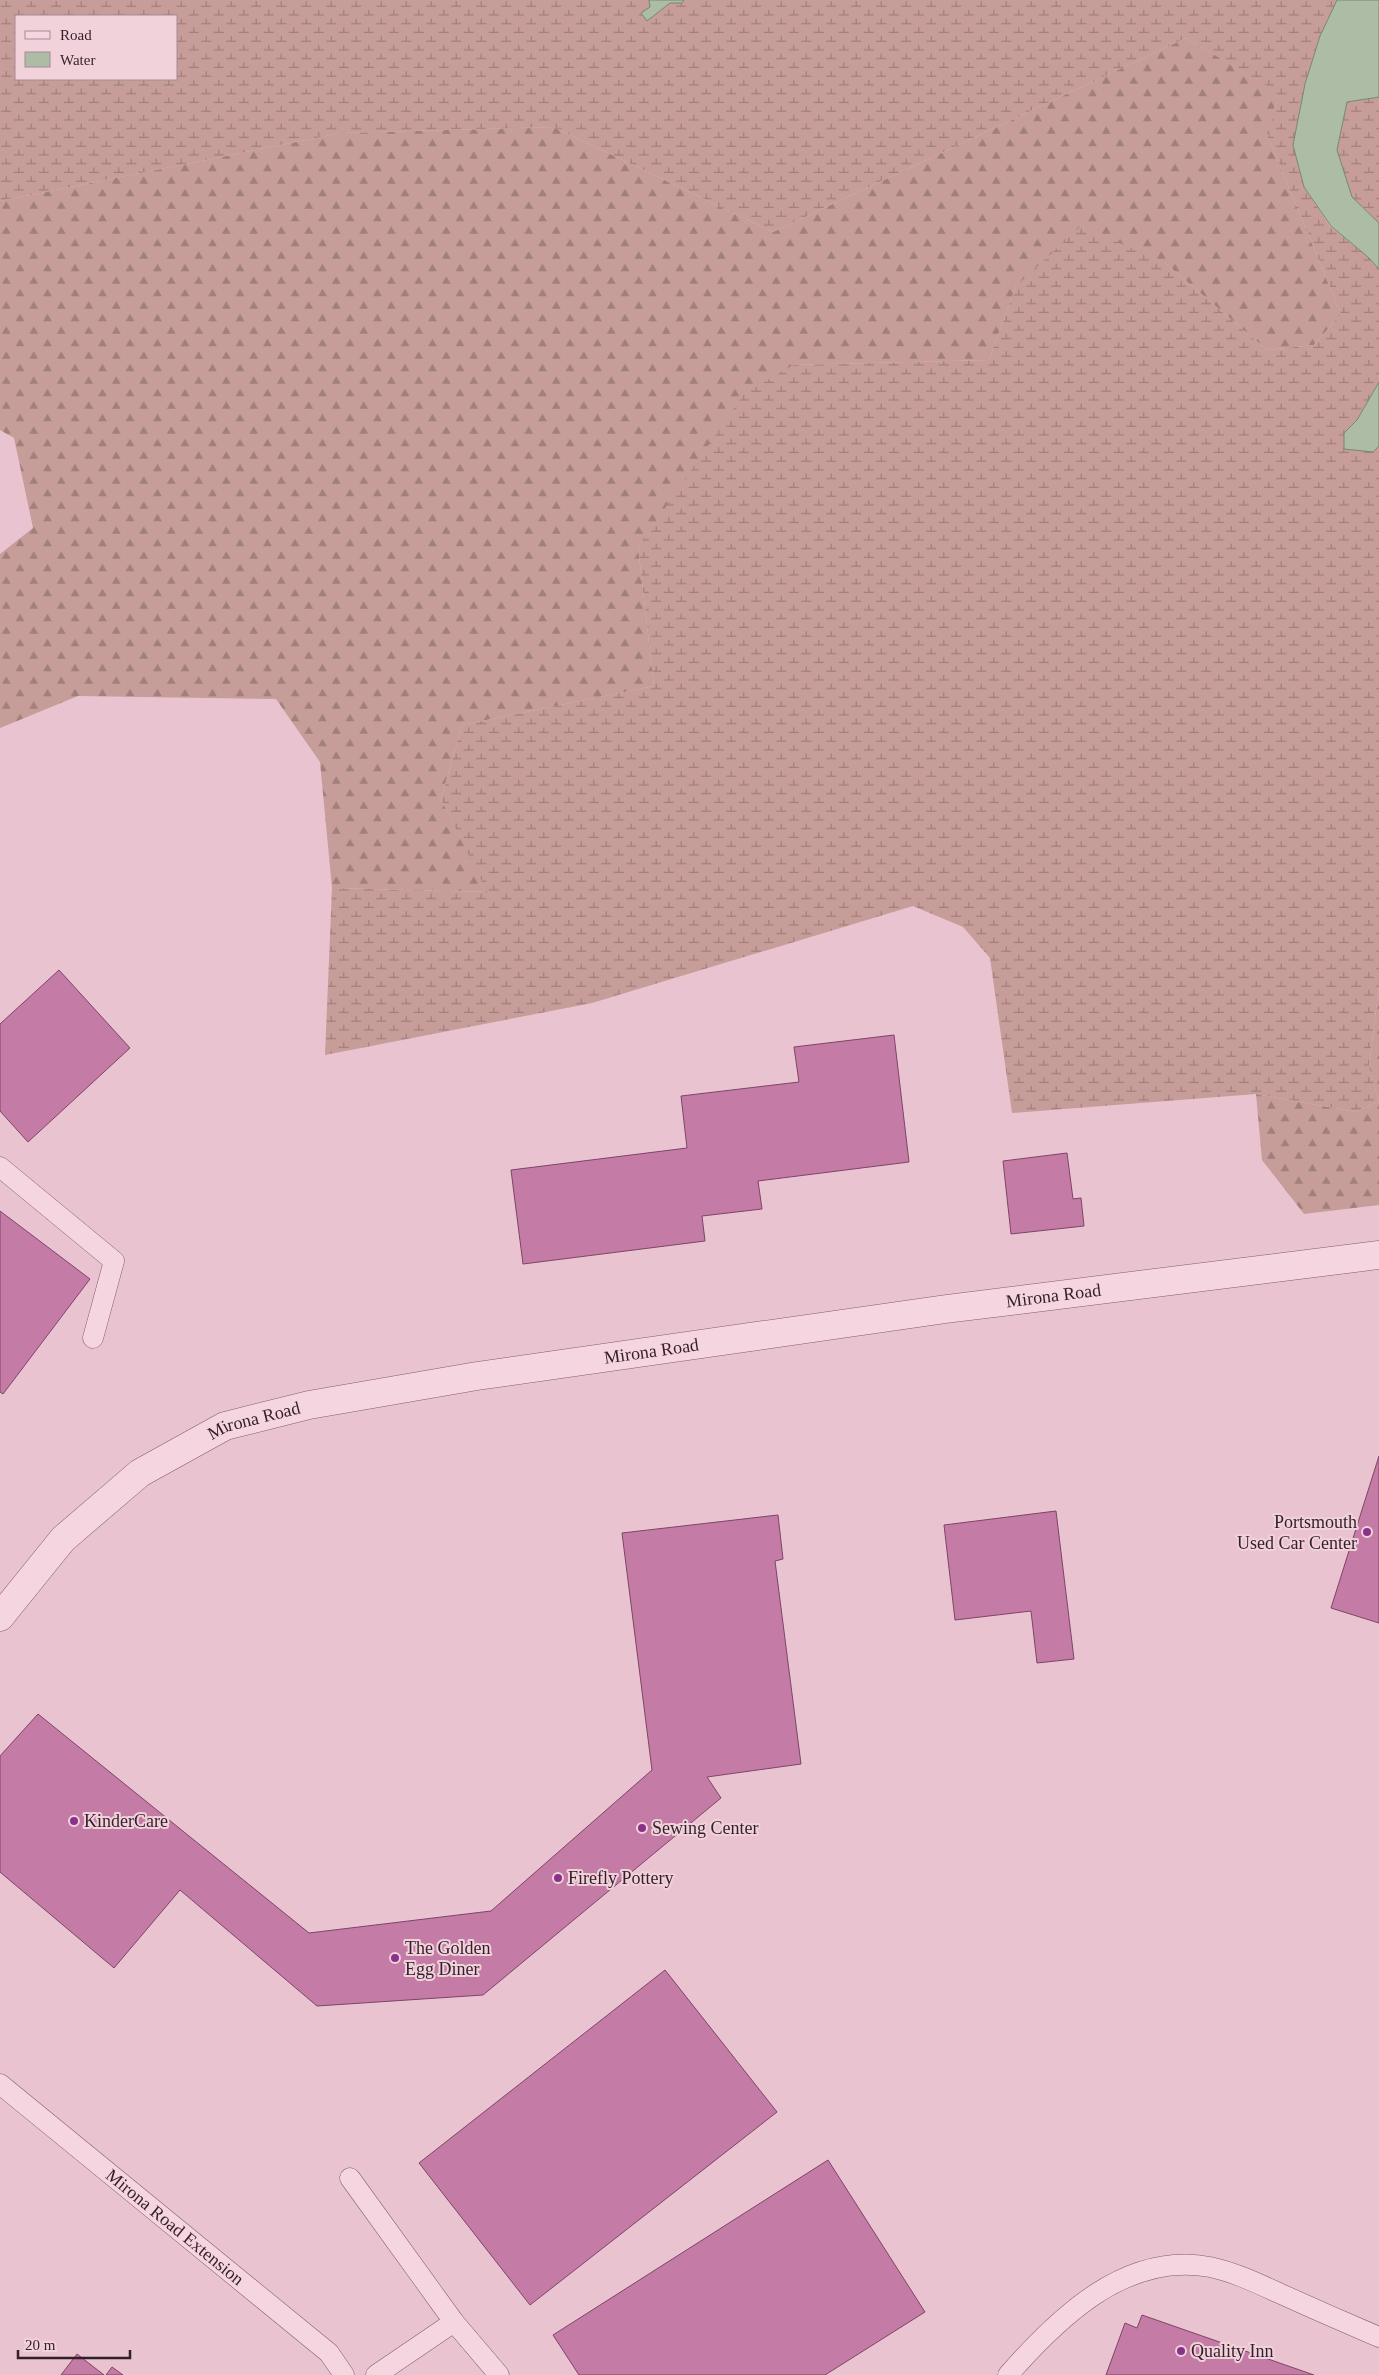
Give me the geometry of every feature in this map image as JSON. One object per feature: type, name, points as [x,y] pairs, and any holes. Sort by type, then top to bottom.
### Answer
[{"type":"street","name":"Mirona Road","points":[[0,1617],[63,1540],[140,1474],[225,1426],[308,1405],[477,1376],[929,1311],[1379,1255]]},
{"type":"lane","points":[[0,1167],[114,1260],[93,1338]]},
{"type":"lane","name":"Mirona Road Extension","points":[[0,2084],[329,2353],[344,2375]]},
{"type":"lane","points":[[350,2178],[454,2322],[499,2375]]},
{"type":"lane","points":[[1008,2375],[1064,2318],[1103,2288],[1140,2272],[1178,2266],[1210,2267],[1258,2284],[1379,2337]]},
{"type":"lane","points":[[376,2375],[454,2322]]},
{"type":"green space","points":[[0,0],[1337,0],[1320,36],[1305,84],[1293,145],[1304,187],[1330,226],[1368,257],[1379,269],[1379,382],[1357,420],[1344,433],[1344,449],[1373,452],[1379,446],[1379,985],[1369,1067],[1379,1101],[1356,1112],[1256,1094],[1012,1113],[990,958],[963,927],[913,906],[592,1003],[325,1055],[332,888],[487,892],[441,799],[462,725],[654,686],[638,547],[743,395],[793,365],[989,360],[1016,286],[1081,226],[1165,263],[1267,350],[1314,345],[1341,314],[1268,137],[1277,92],[1186,38],[773,232],[554,127],[341,133],[0,201]]},
{"type":"green space","points":[[1186,38],[1278,92],[1268,137],[1341,314],[1314,345],[1267,350],[1165,263],[1016,286],[989,360],[793,365],[638,547],[654,686],[462,725],[441,799],[488,892],[332,888],[320,762],[276,699],[78,696],[0,728],[0,554],[33,528],[14,438],[0,430],[0,201],[341,133],[554,127],[773,232]]},
{"type":"green space","points":[[1379,97],[1379,223],[1352,197],[1337,150],[1347,102]]},
{"type":"green space","points":[[1379,985],[1379,1101],[1369,1068]]},
{"type":"green space","points":[[1256,1094],[1356,1112],[1379,1101],[1379,1205],[1304,1214],[1262,1160]]},
{"type":"water","points":[[649,0],[684,0],[682,3],[670,3],[647,21],[641,13],[650,7]]},
{"type":"water","points":[[1337,0],[1379,0],[1379,97],[1347,102],[1337,150],[1352,197],[1379,223],[1379,269],[1368,257],[1331,226],[1304,187],[1293,145],[1305,84],[1320,36]]},
{"type":"water","points":[[1379,382],[1379,446],[1373,452],[1344,449],[1344,433],[1357,420]]},
{"type":"building","points":[[59,970],[130,1048],[28,1142],[0,1111],[0,1024]]},
{"type":"building","points":[[894,1035],[909,1162],[758,1181],[762,1209],[702,1216],[705,1241],[523,1264],[511,1170],[687,1148],[681,1096],[799,1082],[794,1047]]},
{"type":"building","points":[[1067,1153],[1073,1199],[1081,1198],[1084,1226],[1011,1234],[1003,1161]]},
{"type":"building","points":[[0,1211],[90,1279],[3,1394],[0,1392]]},
{"type":"building","name":"Portsmouth Used Car Center","points":[[1379,1456],[1379,1623],[1331,1608]]},
{"type":"building","points":[[1056,1511],[1074,1659],[1037,1663],[1031,1611],[955,1620],[944,1525]]},
{"type":"building","points":[[778,1515],[783,1559],[775,1561],[801,1764],[707,1777],[721,1798],[483,1995],[317,2006],[180,1890],[114,1968],[0,1872],[0,1756],[38,1714],[309,1933],[491,1911],[652,1770],[622,1533]]},
{"type":"building","points":[[665,1970],[777,2112],[530,2305],[419,2163]]},
{"type":"building","points":[[828,2160],[925,2312],[825,2375],[579,2375],[553,2335]]},
{"type":"building","name":"Quality Inn","points":[[1142,2315],[1314,2375],[1106,2375],[1125,2323],[1137,2328]]},
{"type":"building","points":[[77,2354],[104,2375],[61,2375]]},
{"type":"building","points":[[112,2367],[123,2375],[106,2375]]},
{"type":"place","name":"Portsmouth Used Car Center","points":[[1367,1532]]},
{"type":"place","name":"KinderCare","points":[[74,1821]]},
{"type":"place","name":"Sewing Center","points":[[642,1828]]},
{"type":"place","name":"Firefly Pottery","points":[[558,1878]]},
{"type":"place","name":"The Golden Egg Diner","points":[[395,1958]]},
{"type":"place","name":"Quality Inn","points":[[1181,2351]]}]
